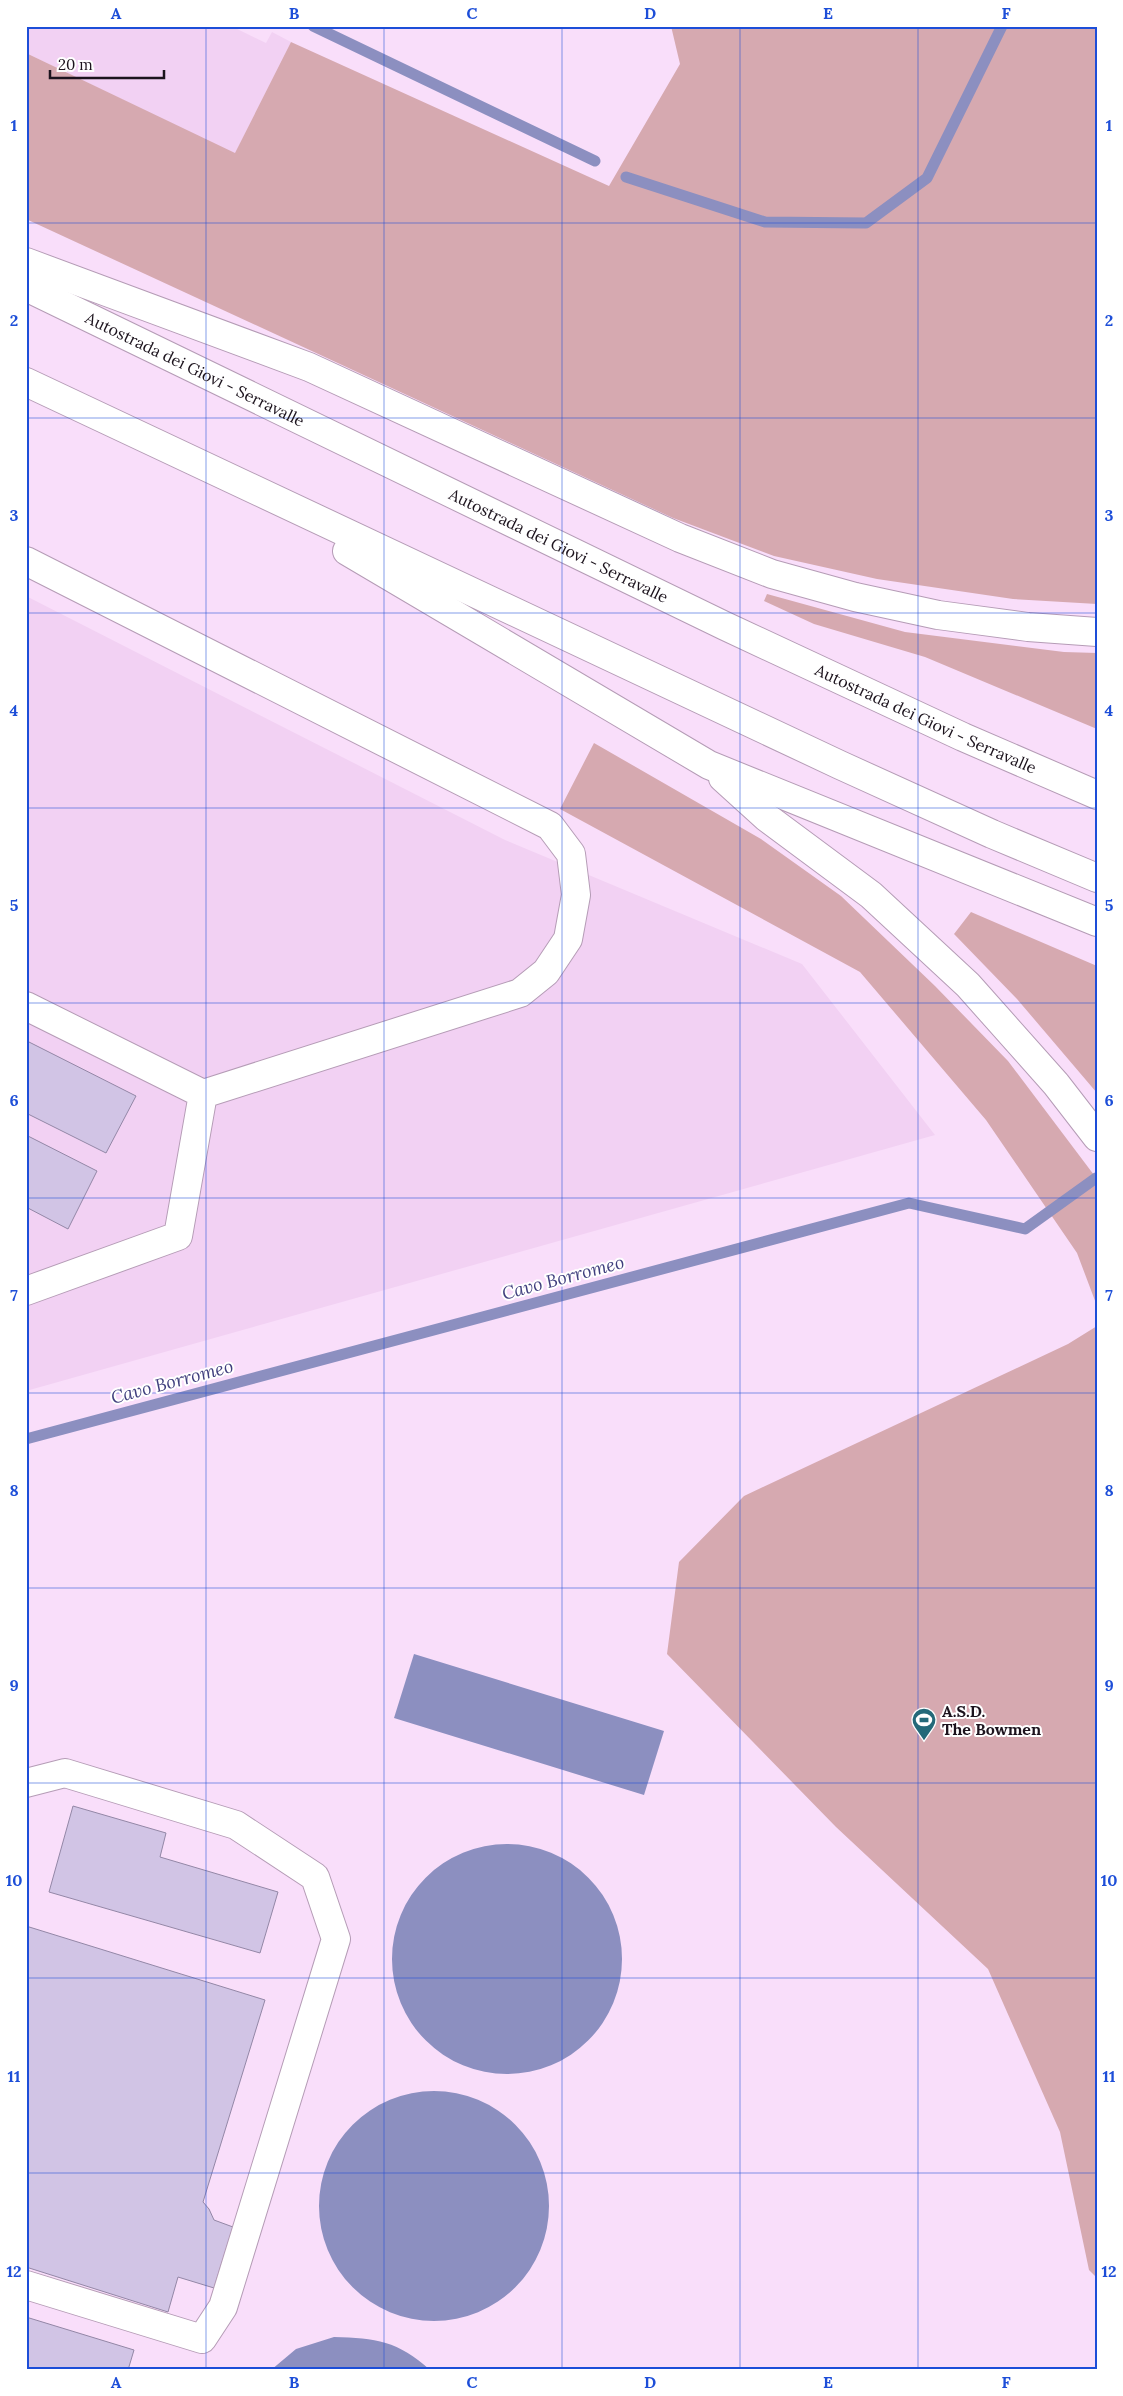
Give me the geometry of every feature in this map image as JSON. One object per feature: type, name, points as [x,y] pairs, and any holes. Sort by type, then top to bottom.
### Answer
[{"type":"main road","points":[[26,262],[309,367],[680,538],[772,574],[855,597],[938,615],[1028,627],[1097,632]]},
{"type":"main road","name":"Autostrada dei Giovi - Serravalle","points":[[26,287],[725,626],[964,737],[1097,795]]},
{"type":"main road","points":[[26,382],[840,765],[992,834],[1097,878]]},
{"type":"main road","points":[[203,466],[709,765],[1097,922]]},
{"type":"main road","points":[[26,561],[550,826],[571,854],[576,895],[568,939],[546,972],[520,993],[203,1094],[26,1006]]},
{"type":"main road","points":[[709,765],[766,817],[871,895],[968,985],[1056,1084],[1097,1137]]},
{"type":"main road","points":[[26,1291],[178,1236],[203,1094]]},
{"type":"main road","points":[[26,1783],[65,1773],[236,1825],[316,1877],[336,1939],[223,2307],[202,2340],[26,2285]]},
{"type":"shaded area","points":[[26,26],[231,26],[266,43],[272,32],[291,42],[235,154],[26,53]]},
{"type":"shaded area","points":[[671,26],[1097,26],[1097,604],[1013,599],[877,579],[774,556],[673,518],[26,219],[26,53],[235,153],[291,42],[609,186],[680,64]]},
{"type":"shaded area","points":[[767,594],[905,632],[1064,652],[1097,653],[1097,729],[925,657],[814,624],[764,601]]},
{"type":"shaded area","points":[[26,596],[505,840],[802,964],[935,1135],[26,1391]]},
{"type":"shaded area","points":[[594,743],[761,839],[841,896],[935,986],[1008,1061],[1097,1179],[1097,1306],[1077,1253],[986,1120],[860,972],[560,809]]},
{"type":"shaded area","points":[[971,912],[1097,966],[1097,1093],[1017,999],[954,934]]},
{"type":"shaded area","name":"A.S.D. The Bowmen","points":[[1097,1326],[1097,2278],[1089,2270],[1060,2132],[988,1969],[836,1827],[667,1654],[679,1562],[744,1496],[1068,1344]]},
{"type":"water","points":[[414,1654],[664,1731],[644,1795],[394,1718]]},
{"type":"water","points":[[507,1844],[529,1846],[551,1853],[580,1870],[596,1886],[608,1905],[617,1926],[622,1959],[620,1981],[613,2003],[596,2032],[580,2048],[561,2060],[540,2069],[507,2074],[485,2072],[463,2065],[434,2048],[418,2032],[406,2013],[397,1992],[392,1959],[394,1937],[401,1915],[418,1886],[434,1870],[453,1858],[474,1849]]},
{"type":"water","points":[[434,2091],[456,2093],[478,2100],[507,2117],[523,2133],[535,2152],[544,2173],[549,2206],[547,2228],[540,2250],[523,2279],[507,2295],[488,2307],[467,2316],[434,2321],[412,2319],[390,2312],[361,2295],[345,2279],[333,2260],[324,2239],[319,2206],[321,2184],[328,2162],[345,2133],[361,2117],[380,2105],[401,2096]]},
{"type":"water","points":[[334,2337],[362,2338],[386,2343],[407,2353],[430,2370],[271,2370],[296,2349]]},
{"type":"building","points":[[29,1042],[136,1096],[106,1153],[26,1113],[26,1047]]},
{"type":"building","points":[[26,1135],[97,1171],[68,1229],[26,1207]]},
{"type":"building","points":[[73,1806],[166,1833],[160,1857],[278,1892],[260,1953],[49,1892]]},
{"type":"building","points":[[26,1926],[265,2000],[203,2202],[214,2220],[233,2227],[214,2288],[178,2277],[168,2312],[26,2267]]},
{"type":"building","points":[[26,2317],[134,2350],[128,2370],[26,2370]]},
{"type":"waterway","points":[[313,26],[595,161]]},
{"type":"waterway","points":[[626,177],[765,222],[866,223],[927,178],[1002,26]]},
{"type":"waterway","name":"Cavo Borromeo","points":[[26,1439],[909,1203],[1025,1229],[1096,1178]]},
{"type":"place","name":"A.S.D. The Bowmen","points":[[924,1741]]}]
